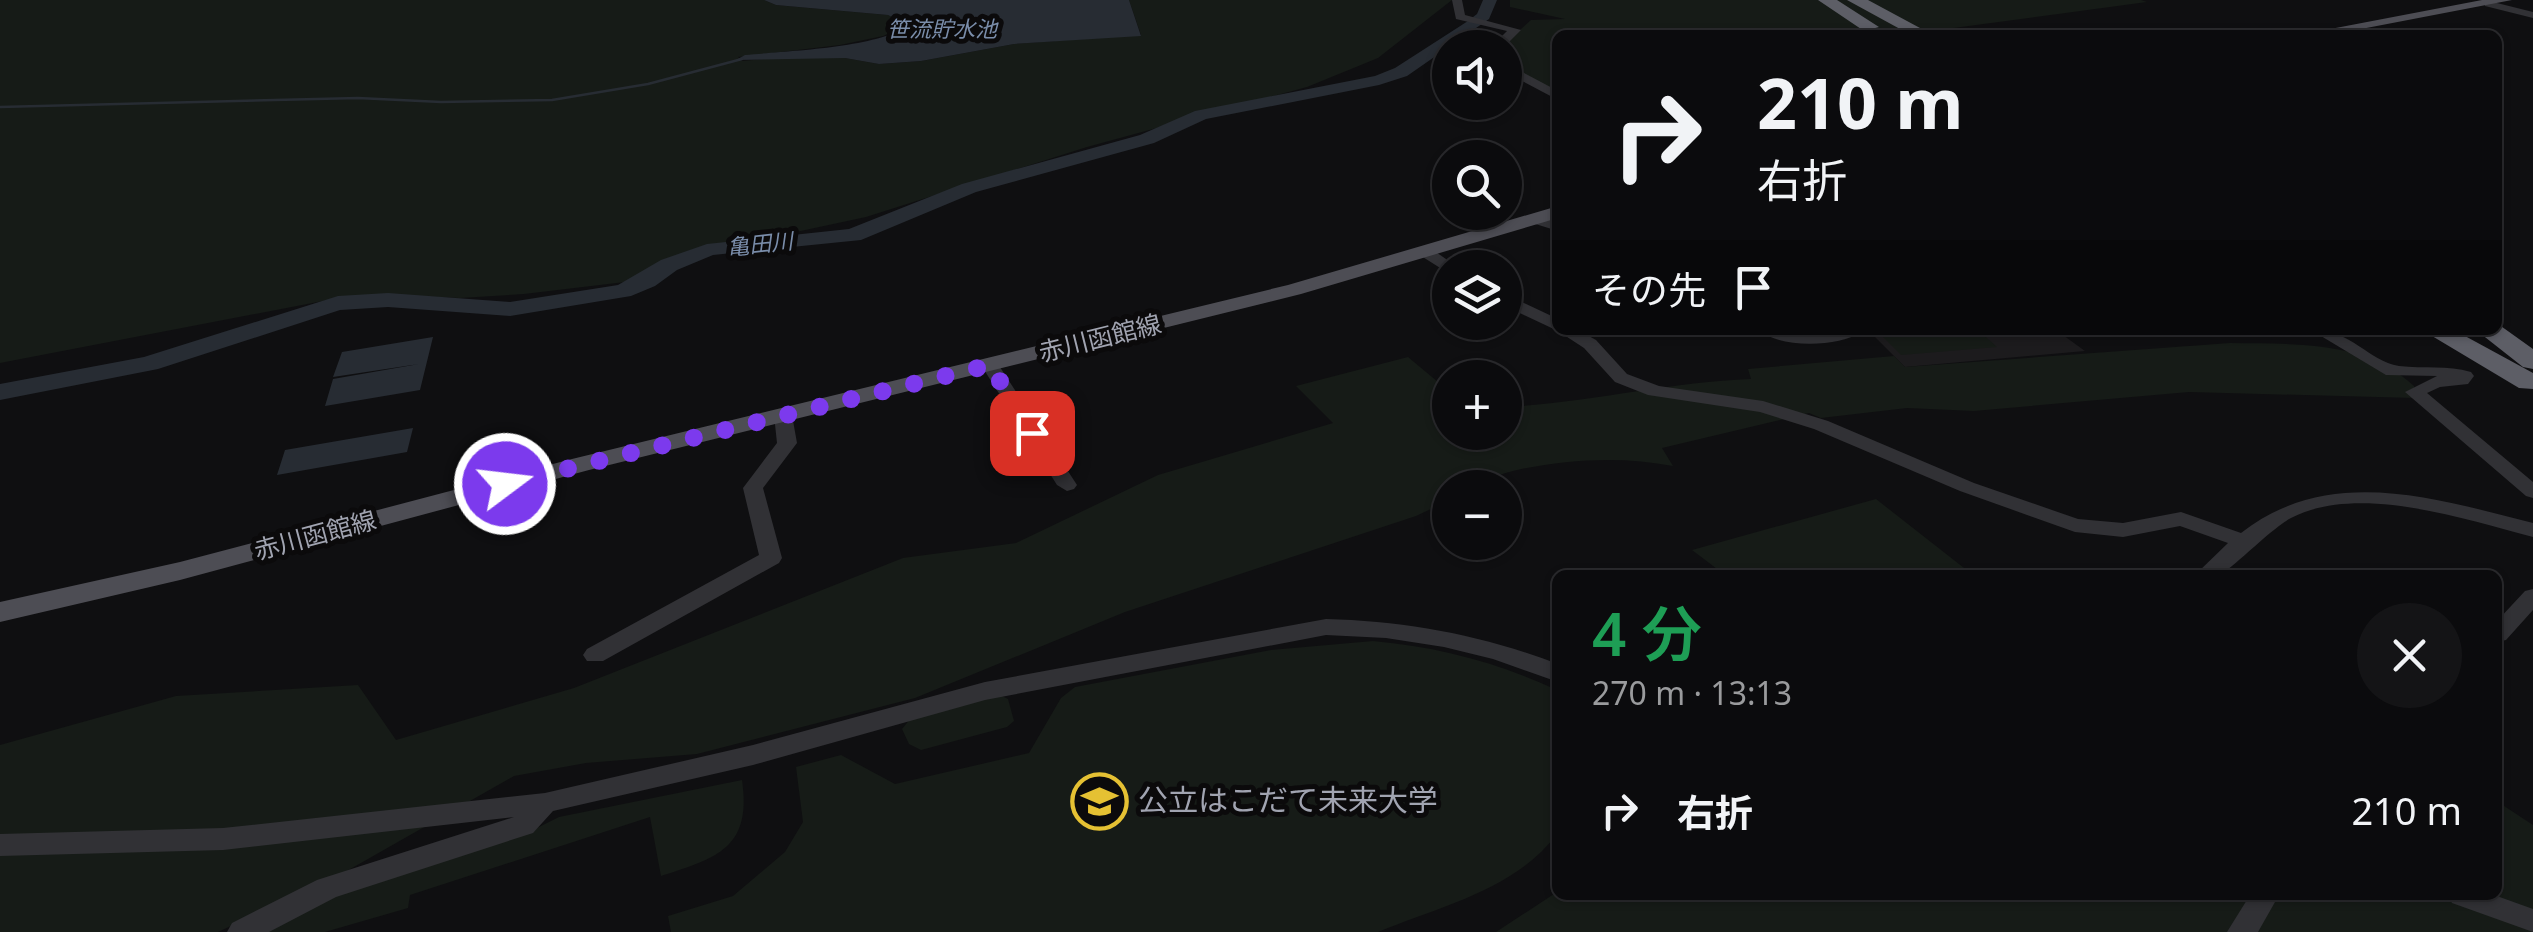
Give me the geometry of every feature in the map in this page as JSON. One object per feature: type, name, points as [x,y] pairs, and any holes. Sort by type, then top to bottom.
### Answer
[{"type":"highway","points":[[1814,0],[1860,30]]},
{"type":"highway","points":[[1826,0],[1877,30]]},
{"type":"highway","points":[[1840,0],[1895,30]]},
{"type":"highway","points":[[1855,0],[1914,30]]},
{"type":"highway","points":[[2446,335],[2532,373]]},
{"type":"highway","points":[[2460,335],[2532,373]]},
{"type":"highway","points":[[2483,335],[2532,373]]},
{"type":"highway","points":[[2495,335],[2532,373]]},
{"type":"main road","points":[[2336,30],[2505,0]]},
{"type":"main road","name":"赤川函館線","points":[[0,612],[180,571],[782,414],[1294,290],[1550,219]]},
{"type":"street","points":[[1456,0],[1458,15],[1515,30]]},
{"type":"street","points":[[2489,4],[2533,15]]},
{"type":"street","points":[[1522,76],[1552,93]]},
{"type":"street","points":[[1424,252],[1432,257]]},
{"type":"street","points":[[1522,308],[1552,323]]},
{"type":"street","points":[[1575,335],[1590,344],[1621,378],[1655,391],[1763,407],[1821,425],[1967,487],[2074,525],[2123,530],[2181,519],[2245,542]]},
{"type":"street","points":[[1774,335],[1820,335]]},
{"type":"street","points":[[2329,335],[2392,370],[2447,371],[2465,376],[2414,392],[2533,492]]},
{"type":"street","points":[[990,365],[1067,484]]},
{"type":"street","points":[[595,655],[771,558],[752,488],[787,443],[782,414]]},
{"type":"street","points":[[2212,570],[2270,522],[2299,507],[2348,498],[2406,503],[2533,530]]},
{"type":"street","points":[[2502,630],[2533,596]]},
{"type":"street","points":[[0,846],[223,840],[545,803],[753,755],[985,691],[1326,627],[1375,627],[1470,641],[1552,672]]},
{"type":"street","points":[[242,932],[328,888],[524,825],[545,803]]},
{"type":"street","points":[[2242,932],[2262,900]]},
{"type":"street","points":[[2475,900],[2533,922]]},
{"type":"shaded area","points":[[0,0],[764,0],[776,5],[888,15],[909,25],[883,36],[840,45],[738,57],[742,61],[845,58],[879,64],[921,61],[1014,44],[1141,35],[1129,0],[1452,0],[1378,58],[1307,87],[1087,147],[866,217],[717,249],[625,282],[460,298],[395,295],[328,300],[0,363]]},
{"type":"shaded area","points":[[1510,0],[2147,2],[1938,30],[1552,30],[1552,90],[1522,73],[1520,30],[1531,20],[1565,19],[1510,7]]},
{"type":"shaded area","points":[[1873,335],[2063,335],[2085,351],[1905,367]]},
{"type":"shaded area","points":[[1881,335],[1984,335],[1997,347],[1901,355]]},
{"type":"shaded area","points":[[2230,343],[2303,345],[2351,352],[2374,360],[2414,386],[2414,398],[2189,392],[1974,411],[1907,408],[1821,418],[1809,413],[1662,448],[1673,466],[1595,460],[1517,470],[1432,470],[1432,508],[1416,516],[1125,612],[915,698],[697,754],[586,763],[514,776],[338,876],[218,932],[0,932],[0,745],[176,696],[358,685],[396,740],[574,688],[903,558],[1016,543],[1158,475],[1333,423],[1296,386],[1408,357],[1432,377],[1432,450],[1522,450],[1522,405],[1751,379],[1748,369],[1894,356],[1905,367]]},
{"type":"shaded area","points":[[1876,499],[1967,570],[1718,570],[1692,550]]},
{"type":"shaded area","name":"公立はこだて未来大学","points":[[1373,641],[1421,647],[1512,671],[1552,688],[1552,840],[1498,883],[1378,932],[671,932],[668,916],[733,896],[785,852],[803,822],[796,767],[841,755],[895,784],[1029,753],[1061,698],[1075,687],[1271,650]]},
{"type":"shaded area","points":[[1000,695],[1008,699],[1014,721],[1007,727],[921,750],[909,744],[902,729],[911,718]]},
{"type":"shaded area","points":[[742,780],[744,803],[736,836],[714,856],[661,876],[650,817],[410,895],[408,908],[325,932],[262,932],[326,898],[525,834],[559,817]]},
{"type":"shaded area","points":[[2502,805],[2533,825],[2533,932],[1496,932],[1552,895],[1552,900],[2502,900]]},
{"type":"water","name":"笹流貯水池","points":[[764,0],[1129,0],[1141,36],[1014,44],[921,61],[879,64],[845,58],[736,60],[745,55],[855,44],[895,33],[908,25],[888,15],[776,5]]},
{"type":"water","points":[[433,337],[420,390],[325,406],[333,379],[419,364],[333,377],[342,352]]},
{"type":"water","points":[[413,428],[407,452],[277,475],[285,450]]},
{"type":"waterway","name":"亀田川","points":[[0,392],[149,364],[338,303],[388,300],[510,309],[623,291],[647,281],[669,265],[707,250],[736,244],[853,235],[969,188],[1147,139],[1201,115],[1379,80],[1401,72],[1484,16],[1490,0]]},
{"type":"waterway","points":[[0,107],[358,98],[441,102],[552,100],[648,84],[742,59]]},
{"type":"place","name":"公立はこだて未来大学","points":[[1099,801]]},
{"type":"route","points":[[505,484],[990,365],[1032,433]]}]
